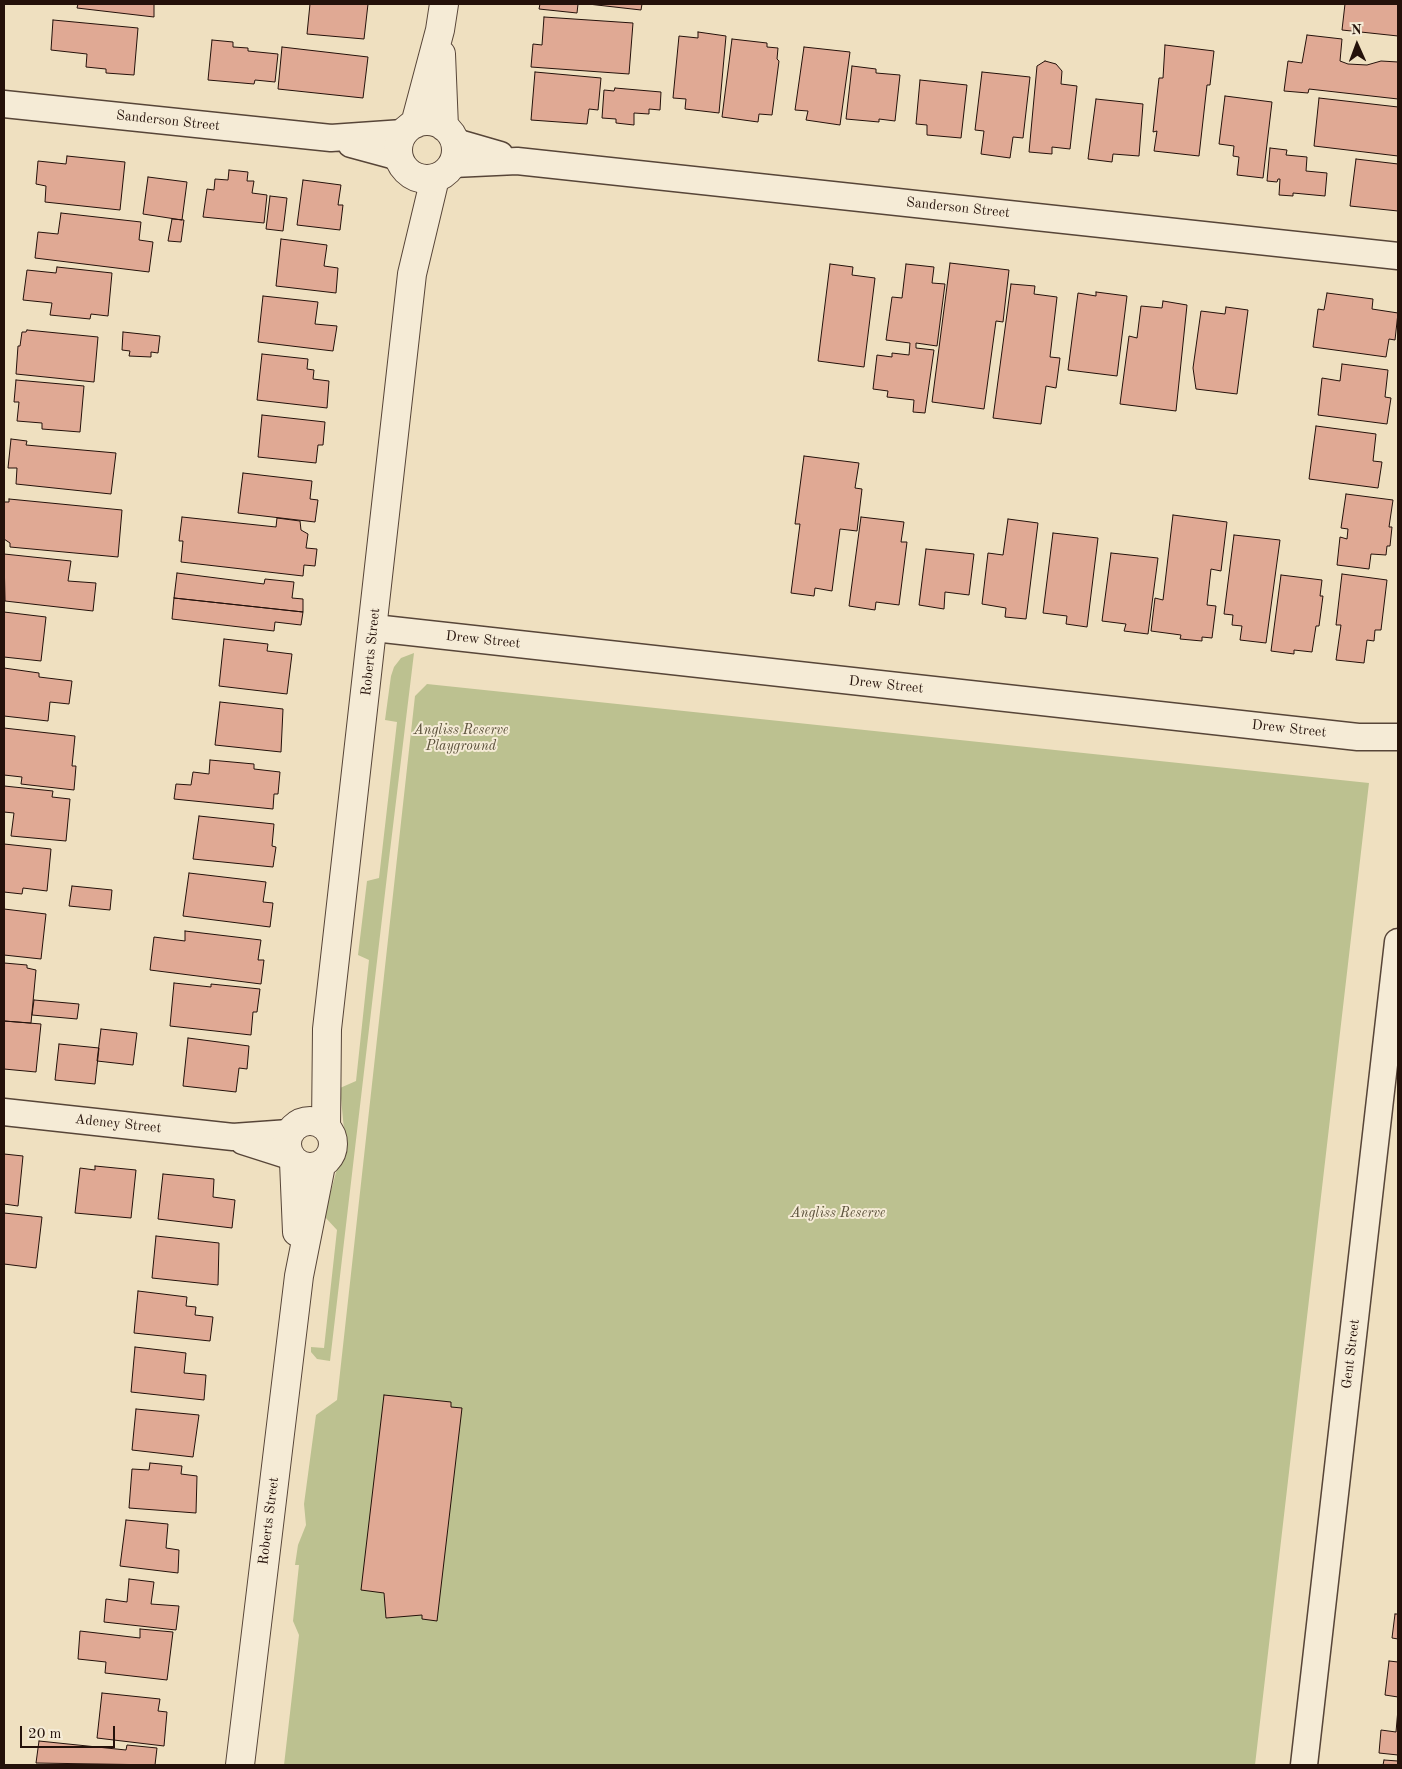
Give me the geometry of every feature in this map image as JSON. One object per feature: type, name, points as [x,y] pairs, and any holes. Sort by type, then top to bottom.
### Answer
[{"type":"street","name":"Roberts Street","points":[[299,1276],[300,1140],[327,1029],[442,17]]},
{"type":"street","name":"Sanderson Street","points":[[4,104],[331,138],[518,161],[1398,256]]},
{"type":"street","name":"Drew Street","points":[[374,628],[1358,737],[1398,737]]},
{"type":"street","name":"Gent Street","points":[[1304,1765],[1398,942]]},
{"type":"street","name":"Adeney Street","points":[[4,1112],[233,1137],[300,1140]]},
{"type":"street","points":[[300,1140],[333,1140],[334,1148],[327,1161],[321,1165],[307,1167],[300,1140]]},
{"type":"street","name":"Roberts Street","points":[[240,1765],[299,1276],[321,1165]]},
{"type":"green space","points":[[414,653],[330,1361],[317,1359],[311,1352],[311,1347],[324,1348],[337,1230],[324,1216],[345,1140],[340,1088],[356,1081],[369,960],[358,955],[367,881],[379,878],[397,722],[385,720],[391,676],[394,667],[401,658]]},
{"type":"green space","name":"Angliss Reserve","points":[[427,684],[1369,783],[1255,1765],[284,1765],[299,1635],[293,1621],[299,1565],[295,1565],[298,1545],[306,1525],[304,1504],[316,1415],[337,1400],[415,696]]},
{"type":"building","points":[[78,4],[154,4],[154,17],[77,8]]},
{"type":"building","points":[[310,4],[368,4],[364,39],[307,34]]},
{"type":"building","points":[[540,4],[578,4],[577,13],[539,9]]},
{"type":"building","points":[[588,4],[642,4],[641,10]]},
{"type":"building","points":[[1345,4],[1398,4],[1398,36],[1342,30]]},
{"type":"building","points":[[544,17],[633,23],[629,74],[531,67],[533,44],[542,45]]},
{"type":"building","points":[[53,20],[138,28],[134,75],[106,73],[106,69],[86,67],[87,54],[51,50]]},
{"type":"building","points":[[698,32],[726,36],[719,113],[685,109],[686,99],[673,98],[679,36],[698,38]]},
{"type":"building","points":[[1307,35],[1342,39],[1340,61],[1348,64],[1367,65],[1381,61],[1398,62],[1398,99],[1309,89],[1308,93],[1284,91],[1288,61],[1302,63]]},
{"type":"building","points":[[732,39],[767,43],[767,47],[778,48],[777,59],[779,61],[772,115],[759,114],[758,122],[722,117]]},
{"type":"building","points":[[212,40],[233,42],[233,47],[248,48],[248,51],[278,54],[275,82],[255,80],[254,84],[208,80]]},
{"type":"building","points":[[1165,45],[1214,51],[1210,85],[1207,85],[1199,156],[1154,151],[1157,131],[1153,132],[1159,78],[1163,78]]},
{"type":"building","points":[[282,47],[368,57],[363,98],[278,89]]},
{"type":"building","points":[[804,47],[850,52],[840,125],[806,120],[808,111],[795,110]]},
{"type":"building","points":[[1045,61],[1056,64],[1062,71],[1061,84],[1077,86],[1070,149],[1052,147],[1052,154],[1029,152],[1037,66]]},
{"type":"building","points":[[852,66],[876,69],[876,73],[900,75],[895,121],[879,119],[879,122],[846,119]]},
{"type":"building","points":[[535,72],[601,78],[598,110],[589,109],[587,124],[531,120]]},
{"type":"building","points":[[982,72],[1030,77],[1023,138],[1013,137],[1010,158],[981,154],[984,131],[975,130]]},
{"type":"building","points":[[920,80],[967,85],[961,138],[927,135],[927,125],[916,124]]},
{"type":"building","points":[[615,88],[661,92],[660,110],[649,109],[649,114],[634,113],[634,125],[616,123],[616,119],[602,118],[604,90],[614,91]]},
{"type":"building","points":[[1225,96],[1272,102],[1263,178],[1237,175],[1239,157],[1233,156],[1234,146],[1219,144]]},
{"type":"building","points":[[1319,98],[1398,107],[1398,156],[1314,146]]},
{"type":"building","points":[[1096,99],[1143,104],[1139,156],[1113,154],[1112,162],[1088,159]]},
{"type":"building","points":[[1270,148],[1287,150],[1286,155],[1307,157],[1306,171],[1327,173],[1325,196],[1293,193],[1293,196],[1279,195],[1280,179],[1277,182],[1267,181]]},
{"type":"building","points":[[67,156],[125,162],[120,210],[45,202],[46,186],[36,184],[38,161],[66,164]]},
{"type":"building","points":[[1356,159],[1398,164],[1398,211],[1350,206]]},
{"type":"building","points":[[229,170],[248,172],[247,181],[254,181],[252,193],[267,195],[264,223],[203,217],[207,189],[214,190],[215,179],[228,180]]},
{"type":"building","points":[[148,177],[187,182],[182,220],[143,214]]},
{"type":"building","points":[[303,180],[341,185],[338,205],[343,205],[340,230],[297,225]]},
{"type":"building","points":[[270,196],[287,198],[283,231],[266,229]]},
{"type":"building","points":[[61,213],[141,222],[139,240],[153,242],[149,272],[35,258],[38,232],[58,234]]},
{"type":"building","points":[[172,219],[184,220],[181,242],[168,241]]},
{"type":"building","points":[[281,239],[327,245],[324,266],[338,268],[336,293],[276,286]]},
{"type":"building","points":[[950,263],[1009,270],[1003,322],[996,321],[984,409],[932,402]]},
{"type":"building","points":[[830,264],[853,267],[852,275],[875,278],[864,367],[818,361]]},
{"type":"building","points":[[906,264],[934,267],[932,283],[945,284],[937,346],[916,343],[916,348],[934,350],[925,413],[913,412],[914,400],[887,397],[888,391],[873,389],[877,355],[892,357],[892,353],[909,355],[910,343],[886,340],[892,297],[902,298]]},
{"type":"building","points":[[57,267],[112,273],[108,316],[91,314],[90,319],[50,315],[52,303],[23,300],[27,270],[56,273]]},
{"type":"building","points":[[1011,284],[1035,286],[1034,294],[1057,297],[1050,357],[1060,358],[1056,388],[1046,386],[1041,424],[993,418]]},
{"type":"building","points":[[1096,292],[1127,296],[1117,376],[1068,370],[1078,293],[1096,296]]},
{"type":"building","points":[[1327,293],[1373,299],[1372,309],[1398,313],[1395,340],[1389,339],[1386,357],[1313,347],[1318,309],[1324,310]]},
{"type":"building","points":[[263,296],[318,302],[315,324],[337,326],[333,351],[258,342]]},
{"type":"building","points":[[1163,301],[1187,305],[1176,411],[1120,404],[1129,336],[1137,338],[1141,306],[1162,308]]},
{"type":"building","points":[[1226,307],[1248,310],[1237,394],[1196,389],[1193,368],[1201,311],[1225,314]]},
{"type":"building","points":[[27,330],[98,337],[94,382],[16,374],[18,346],[20,346],[22,332]]},
{"type":"building","points":[[123,332],[160,336],[158,353],[151,352],[151,357],[129,356],[130,351],[122,350]]},
{"type":"building","points":[[262,354],[308,359],[307,369],[314,370],[313,379],[329,381],[327,408],[257,400]]},
{"type":"building","points":[[1342,364],[1388,370],[1385,397],[1391,398],[1387,424],[1318,415],[1322,378],[1340,381]]},
{"type":"building","points":[[16,380],[84,386],[80,432],[42,429],[42,423],[17,421],[19,402],[14,402]]},
{"type":"building","points":[[262,415],[325,422],[323,445],[318,445],[316,463],[258,457]]},
{"type":"building","points":[[1316,426],[1376,434],[1373,461],[1382,462],[1378,488],[1309,479]]},
{"type":"building","points":[[11,439],[27,441],[26,445],[116,453],[111,494],[16,484],[17,468],[8,468]]},
{"type":"building","points":[[804,456],[859,463],[855,488],[862,489],[857,531],[840,529],[832,591],[815,588],[814,596],[791,593],[800,524],[795,524]]},
{"type":"building","points":[[243,473],[312,481],[310,499],[318,500],[315,522],[238,513]]},
{"type":"building","points":[[1346,494],[1393,500],[1389,527],[1392,527],[1390,546],[1387,546],[1386,555],[1371,554],[1369,569],[1337,565],[1340,537],[1347,539],[1348,529],[1341,528]]},
{"type":"building","points":[[9,499],[122,510],[118,557],[10,547],[10,543],[4,539],[4,502],[9,502]]},
{"type":"building","points":[[1173,515],[1227,522],[1221,571],[1211,569],[1207,605],[1216,606],[1212,638],[1202,637],[1202,641],[1180,639],[1181,635],[1151,631],[1155,598],[1163,600]]},
{"type":"building","points":[[182,517],[276,527],[277,518],[300,521],[301,530],[308,534],[306,548],[317,549],[315,566],[304,565],[303,576],[181,562],[183,541],[179,541]]},
{"type":"building","points":[[861,517],[904,522],[901,542],[907,542],[899,605],[876,602],[875,610],[849,606]]},
{"type":"building","points":[[1008,519],[1038,523],[1026,619],[1005,617],[1006,608],[982,604],[988,553],[1003,555]]},
{"type":"building","points":[[1053,533],[1098,538],[1087,627],[1066,624],[1067,616],[1043,613]]},
{"type":"building","points":[[1234,535],[1280,540],[1266,643],[1240,640],[1242,626],[1232,625],[1233,615],[1224,614]]},
{"type":"building","points":[[926,549],[974,554],[969,595],[945,592],[944,609],[919,605]]},
{"type":"building","points":[[1111,553],[1158,558],[1148,634],[1124,631],[1126,624],[1102,621]]},
{"type":"building","points":[[4,554],[71,561],[68,581],[96,583],[93,611],[5,601]]},
{"type":"building","points":[[177,573],[264,584],[265,579],[294,582],[292,598],[303,599],[303,612],[174,598]]},
{"type":"building","points":[[1342,574],[1387,580],[1381,630],[1375,630],[1374,641],[1367,640],[1364,663],[1336,660],[1341,625],[1336,625]]},
{"type":"building","points":[[1281,575],[1322,580],[1320,596],[1323,596],[1319,626],[1316,626],[1312,652],[1294,650],[1294,654],[1271,651]]},
{"type":"building","points":[[174,598],[303,612],[301,625],[275,622],[274,631],[172,619]]},
{"type":"building","points":[[4,612],[46,617],[41,661],[4,657]]},
{"type":"building","points":[[224,639],[268,644],[267,651],[292,654],[287,694],[219,686]]},
{"type":"building","points":[[4,668],[39,673],[39,677],[72,681],[69,704],[50,702],[48,721],[4,716]]},
{"type":"building","points":[[220,702],[283,709],[281,752],[215,745]]},
{"type":"building","points":[[4,728],[75,736],[72,766],[76,766],[74,790],[21,784],[22,777],[4,775]]},
{"type":"building","points":[[210,760],[254,764],[254,769],[280,772],[278,794],[274,794],[273,809],[174,799],[176,784],[191,785],[193,772],[209,774]]},
{"type":"building","points":[[4,786],[53,791],[52,797],[70,799],[66,841],[11,836],[14,813],[4,812]]},
{"type":"building","points":[[199,816],[274,824],[272,846],[276,847],[273,867],[193,859]]},
{"type":"building","points":[[4,844],[51,849],[47,891],[23,888],[22,894],[4,892]]},
{"type":"building","points":[[189,873],[266,882],[263,902],[273,903],[270,927],[183,916]]},
{"type":"building","points":[[72,886],[112,890],[110,910],[69,906]]},
{"type":"building","points":[[4,909],[46,914],[41,959],[4,955]]},
{"type":"building","points":[[185,931],[261,940],[258,960],[264,960],[261,984],[150,970],[154,937],[185,941]]},
{"type":"building","points":[[4,963],[27,965],[27,968],[36,970],[31,1023],[4,1021]]},
{"type":"building","points":[[174,983],[211,987],[211,984],[260,989],[257,1012],[253,1012],[251,1035],[170,1026]]},
{"type":"building","points":[[34,1000],[79,1004],[77,1019],[32,1015]]},
{"type":"building","points":[[4,1021],[41,1024],[36,1072],[4,1069]]},
{"type":"building","points":[[101,1029],[137,1033],[133,1065],[97,1061]]},
{"type":"building","points":[[188,1038],[249,1046],[247,1069],[239,1068],[236,1092],[183,1086]]},
{"type":"building","points":[[59,1044],[99,1048],[95,1084],[55,1080]]},
{"type":"building","points":[[4,1154],[23,1156],[18,1206],[4,1204]]},
{"type":"building","points":[[95,1166],[136,1170],[131,1218],[75,1213],[80,1168],[95,1170]]},
{"type":"building","points":[[163,1174],[214,1179],[213,1197],[235,1200],[232,1228],[158,1219]]},
{"type":"building","points":[[4,1213],[42,1217],[36,1268],[4,1264]]},
{"type":"building","points":[[156,1236],[219,1243],[218,1285],[152,1278]]},
{"type":"building","points":[[138,1291],[187,1297],[186,1306],[196,1307],[195,1315],[213,1317],[210,1341],[134,1333]]},
{"type":"building","points":[[135,1347],[186,1353],[184,1373],[206,1375],[204,1400],[131,1392]]},
{"type":"building","points":[[384,1395],[451,1402],[451,1407],[462,1408],[437,1621],[422,1619],[422,1615],[386,1618],[384,1593],[361,1590]]},
{"type":"building","points":[[136,1409],[199,1415],[193,1457],[132,1450]]},
{"type":"building","points":[[150,1463],[182,1466],[181,1474],[197,1476],[196,1513],[129,1508],[132,1469],[149,1470]]},
{"type":"building","points":[[126,1520],[168,1524],[166,1548],[179,1550],[178,1573],[120,1566]]},
{"type":"building","points":[[129,1579],[154,1582],[151,1604],[179,1606],[176,1630],[104,1622],[106,1599],[127,1602]]},
{"type":"building","points":[[1395,1614],[1398,1614],[1398,1639],[1392,1638]]},
{"type":"building","points":[[140,1629],[173,1632],[167,1680],[105,1673],[106,1662],[78,1659],[80,1631],[140,1638]]},
{"type":"building","points":[[1389,1661],[1398,1662],[1398,1697],[1385,1695]]},
{"type":"building","points":[[102,1693],[160,1699],[158,1711],[167,1712],[164,1746],[97,1738]]},
{"type":"building","points":[[1398,1709],[1398,1755],[1379,1753],[1381,1730],[1396,1732]]},
{"type":"building","points":[[39,1741],[126,1750],[127,1745],[157,1748],[155,1765],[36,1763]]},
{"type":"building","points":[[1384,1760],[1398,1761],[1398,1765],[1383,1765]]},
{"type":"park label","name":"Angliss Reserve Playground","points":[[461,738]]}]
